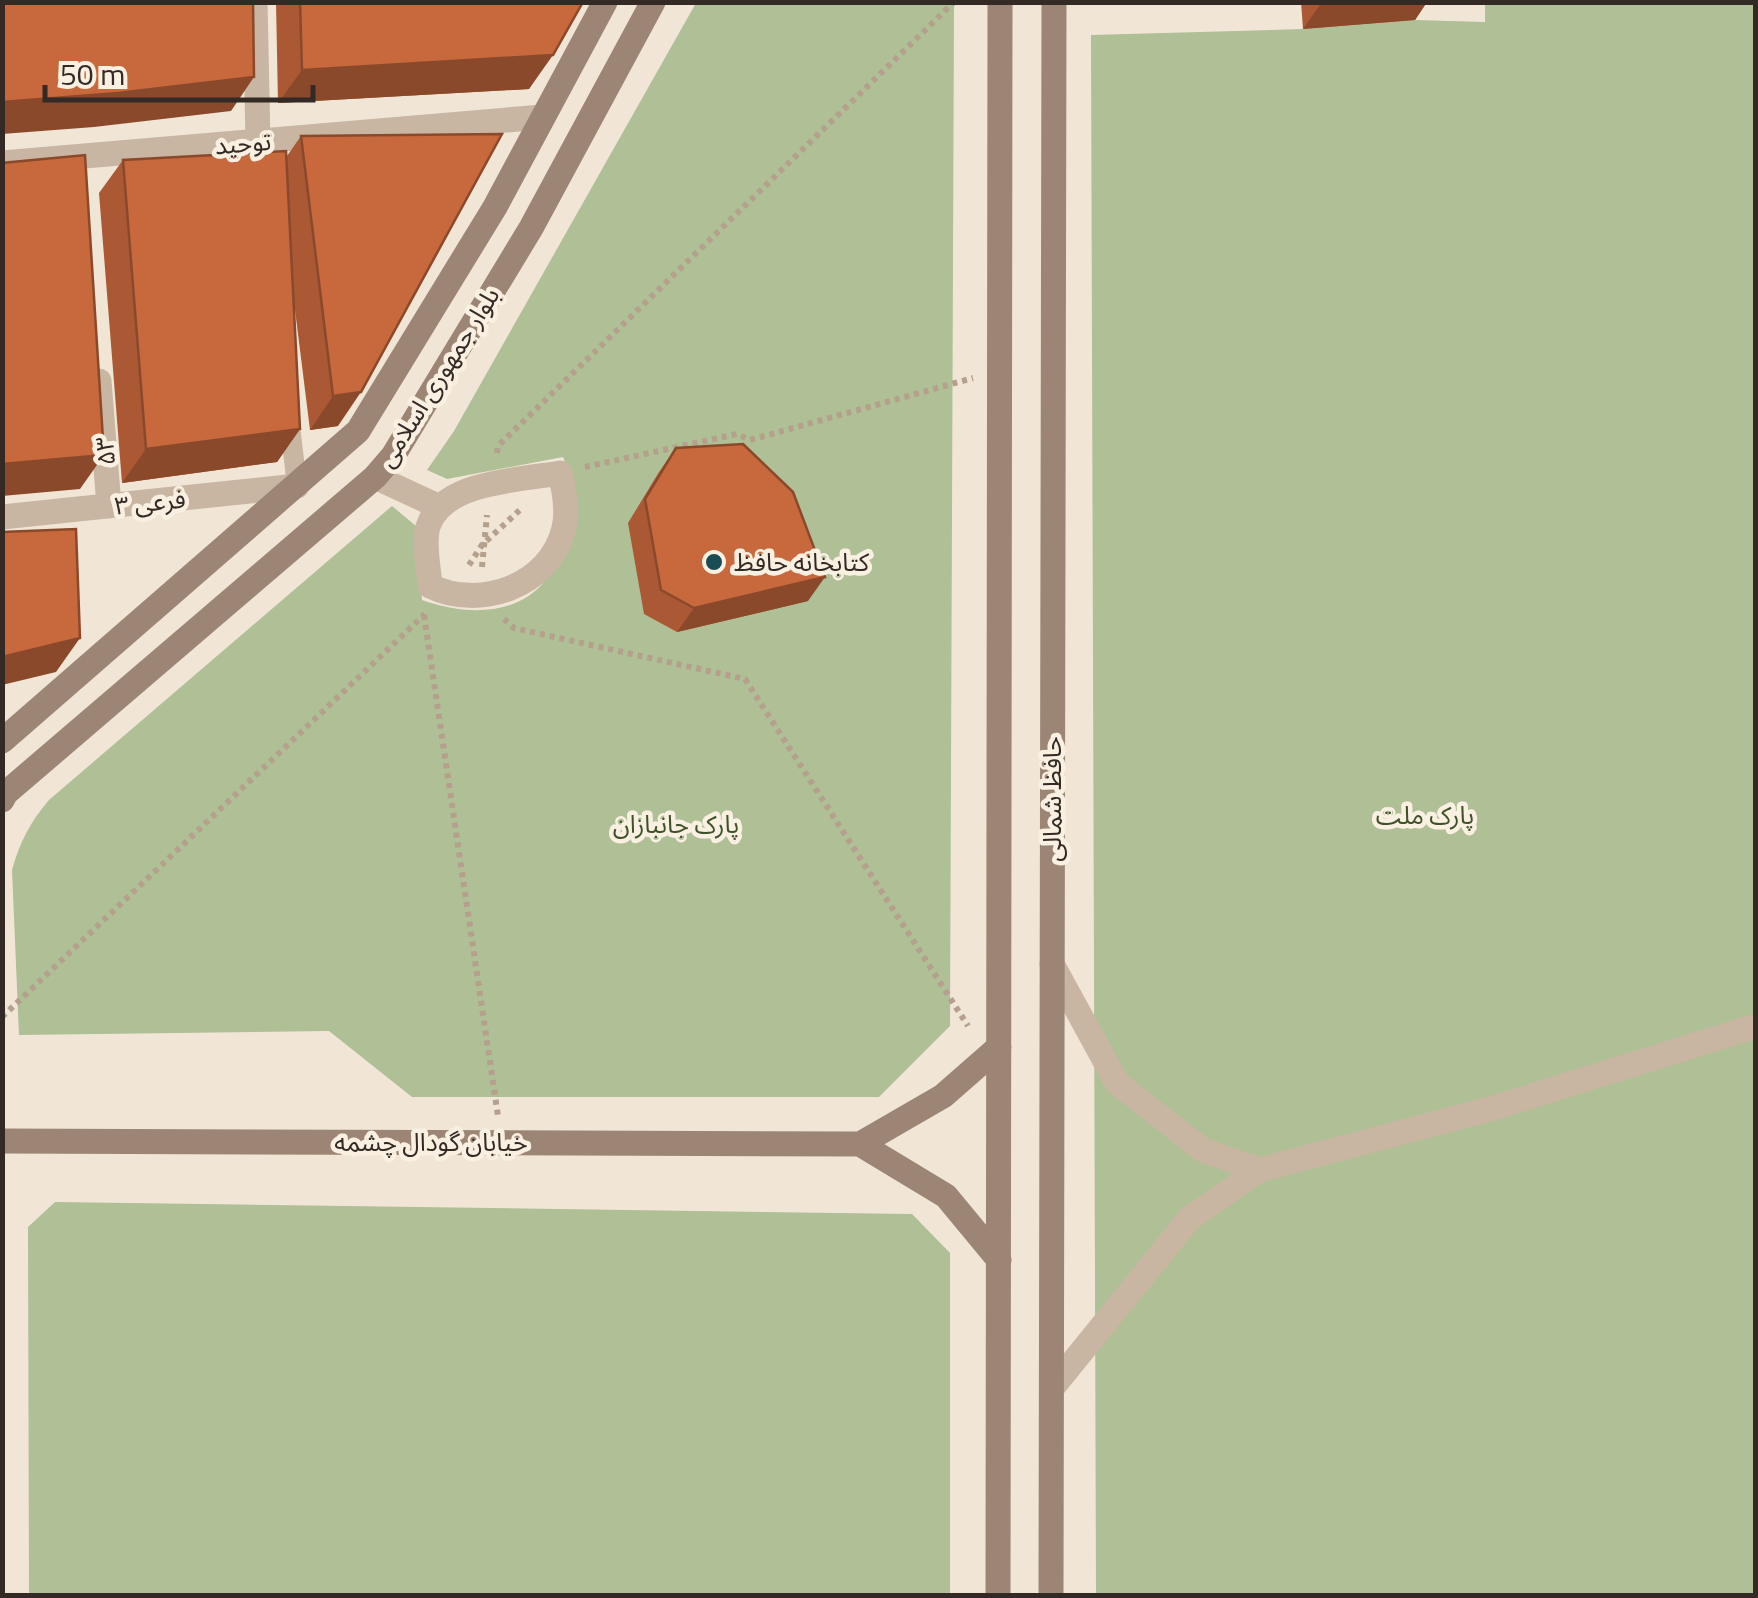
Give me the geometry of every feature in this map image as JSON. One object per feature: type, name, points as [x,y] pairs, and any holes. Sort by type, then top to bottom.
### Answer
[{"type":"main road","name":"بلوار جمهوری اسلامی","points":[[2,741],[358,431],[494,207],[605,2]]},
{"type":"main road","name":"بلوار جمهوری اسلامی","points":[[2,800],[375,476],[393,456],[531,228],[653,2]]},
{"type":"main road","points":[[998,1596],[999,1260],[993,1052],[1000,2]]},
{"type":"main road","name":"حافظ شمالی","points":[[1052,1596],[1054,2]]},
{"type":"main road","points":[[993,1052],[943,1096],[860,1144],[946,1196],[999,1260]]},
{"type":"main road","name":"خیابان گودال چشمه","points":[[2,1141],[860,1144]]},
{"type":"street","points":[[254,2],[259,149]]},
{"type":"street","name":"توحید","points":[[2,163],[80,166],[542,117]]},
{"type":"street","name":"۵۳","points":[[96,350],[110,506]]},
{"type":"street","points":[[560,472],[564,528],[553,550],[518,586],[481,598],[449,596],[430,586],[427,526],[457,492],[492,485],[560,472]]},
{"type":"street","points":[[375,476],[440,507]]},
{"type":"street","name":"فرعی ۳","points":[[2,517],[296,486]]},
{"type":"street","points":[[1052,964],[1117,1083],[1203,1150],[1259,1170]]},
{"type":"street","points":[[1052,1388],[1190,1218],[1259,1170],[1490,1109],[1756,1026]]},
{"type":"lane","points":[[286,392],[296,486]]},
{"type":"path","points":[[954,2],[498,446],[482,546],[481,598],[514,628],[745,679],[993,1052]]},
{"type":"path","points":[[2,1018],[424,615],[449,596],[482,546],[560,472],[737,434],[750,440],[1000,371]]},
{"type":"path","points":[[424,615],[501,1142]]},
{"type":"green space","name":"پارک جانبازان","points":[[696,3],[954,3],[950,1026],[879,1097],[412,1097],[329,1031],[19,1035],[12,870],[26,833],[49,800],[392,506],[416,526],[422,600],[453,608],[486,610],[518,602],[544,582],[569,493],[563,457],[447,479],[427,470],[454,431]]},
{"type":"green space","name":"پارک ملت","points":[[1485,3],[1755,3],[1755,1595],[1096,1595],[1091,35],[1303,29],[1415,20],[1485,22]]},
{"type":"green space","points":[[55,1202],[912,1214],[950,1253],[950,1595],[29,1595],[28,1227]]},
{"type":"building","points":[[2,2],[253,2],[254,77],[2,102]]},
{"type":"building","points":[[300,2],[583,2],[553,55],[302,70]]},
{"type":"building","points":[[502,134],[361,392],[333,396],[301,136]]},
{"type":"building","points":[[286,151],[300,429],[146,449],[123,160]]},
{"type":"building","points":[[85,155],[104,455],[2,464],[2,163]]},
{"type":"building","name":"کتابخانه حافظ","points":[[743,444],[793,492],[825,577],[694,608],[661,590],[645,499],[676,448]]},
{"type":"building","points":[[76,529],[80,638],[2,657],[2,532]]},
{"type":"place","name":"کتابخانه حافظ","points":[[714,562]]}]
